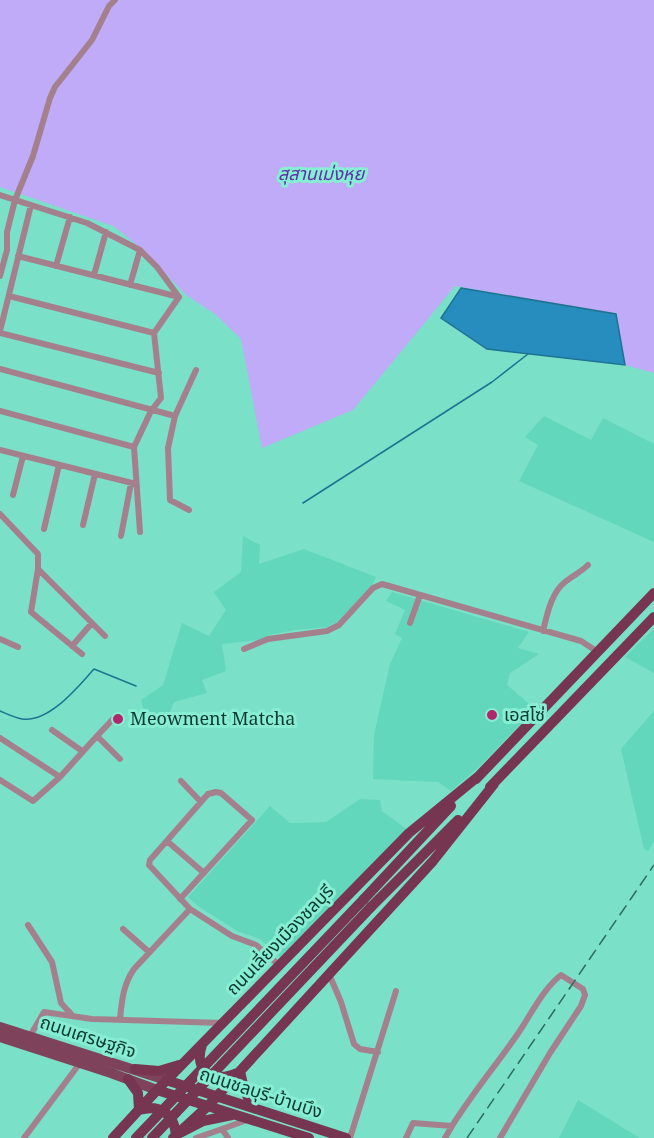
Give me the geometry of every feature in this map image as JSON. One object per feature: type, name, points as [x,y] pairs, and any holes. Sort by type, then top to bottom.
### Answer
[{"type":"highway","name":"ถนนเลี่ยงเมืองชลบุรี","points":[[152,1138],[368,903],[480,775],[654,593]]},
{"type":"highway","name":"ถนนเลี่ยงเมืองชลบุรี","points":[[136,1138],[368,903],[494,784],[654,616]]},
{"type":"highway","name":"ถนนเลี่ยงเมืองชลบุรี","points":[[113,1138],[166,1080],[410,833],[480,775]]},
{"type":"highway","name":"ถนนเลี่ยงเมืองชลบุรี","points":[[174,1137],[208,1106],[433,861],[494,784]]},
{"type":"highway","points":[[202,1045],[199,1054],[200,1063],[205,1071],[222,1078],[240,1071],[251,1114]]},
{"type":"highway","points":[[135,1069],[159,1071],[175,1067],[188,1059]]},
{"type":"highway","points":[[128,1079],[138,1093],[139,1110],[154,1108],[162,1110],[173,1120],[174,1137],[203,1121],[235,1115]]},
{"type":"highway","name":"ถนนชลบุรี-บ้านบึง","points":[[166,1080],[217,1096],[251,1114],[309,1138]]},
{"type":"highway","name":"ถนนชลบุรี-บ้านบึง","points":[[157,1090],[235,1115],[251,1114],[348,1138]]},
{"type":"main road","name":"ถนนเศรษฐกิจ","points":[[0,1027],[166,1080]]},
{"type":"main road","name":"ถนนเศรษฐกิจ","points":[[0,1037],[157,1090]]},
{"type":"street","points":[[0,276],[7,250],[7,232],[15,200],[33,156],[50,98],[55,87],[92,40],[109,6],[115,0]]},
{"type":"street","points":[[0,195],[70,217],[140,250],[157,267],[178,297]]},
{"type":"street","points":[[31,205],[0,332],[159,373]]},
{"type":"street","points":[[56,266],[70,217]]},
{"type":"street","points":[[94,275],[106,232]]},
{"type":"street","points":[[130,285],[140,250]]},
{"type":"street","points":[[18,256],[178,297]]},
{"type":"street","points":[[9,296],[154,333]]},
{"type":"street","points":[[140,531],[133,483],[134,447],[151,411],[161,398],[154,333],[178,297]]},
{"type":"street","points":[[0,369],[175,416]]},
{"type":"street","points":[[189,510],[170,500],[168,448],[175,416],[196,370]]},
{"type":"street","points":[[0,411],[134,447]]},
{"type":"street","points":[[0,450],[133,483]]},
{"type":"street","points":[[13,495],[23,456]]},
{"type":"street","points":[[44,529],[59,465]]},
{"type":"street","points":[[84,525],[95,474]]},
{"type":"street","points":[[121,536],[133,483]]},
{"type":"street","points":[[0,514],[39,554],[31,612],[82,654]]},
{"type":"street","points":[[543,631],[552,602],[560,588],[588,566]]},
{"type":"street","points":[[38,569],[105,636]]},
{"type":"street","points":[[244,649],[268,639],[327,631],[339,625],[373,588],[382,584],[581,641],[598,652]]},
{"type":"street","points":[[410,623],[420,595]]},
{"type":"street","points":[[72,646],[92,623]]},
{"type":"street","points":[[0,639],[18,647]]},
{"type":"street","points":[[0,780],[33,801],[60,777],[82,750],[115,717]]},
{"type":"street","points":[[52,730],[82,750]]},
{"type":"street","points":[[97,736],[120,759]]},
{"type":"street","points":[[0,738],[60,777]]},
{"type":"street","points":[[181,782],[201,802]]},
{"type":"street","points":[[180,899],[252,820],[221,793],[212,792],[201,802],[150,860],[149,865],[180,899],[190,909],[232,936],[256,945],[279,965]]},
{"type":"street","points":[[168,841],[204,873]]},
{"type":"street","points":[[120,1019],[123,990],[127,979],[190,909]]},
{"type":"street","points":[[28,925],[52,962],[61,1003],[73,1016]]},
{"type":"street","points":[[123,929],[149,952]]},
{"type":"street","points":[[329,974],[341,1002],[354,1044],[360,1049],[378,1052]]},
{"type":"street","points":[[445,1138],[474,1092],[518,1034],[545,992],[561,975],[583,989],[585,1000],[550,1053],[500,1138]]},
{"type":"street","points":[[348,1138],[378,1052],[396,991]]},
{"type":"street","points":[[30,1036],[44,1012],[92,1019],[223,1023]]},
{"type":"street","points":[[24,1138],[80,1063]]},
{"type":"street","points":[[196,1138],[222,1129],[251,1114]]},
{"type":"street","points":[[406,1138],[413,1123],[452,1126]]},
{"type":"street","points":[[222,1129],[228,1138]]},
{"type":"shaded area","points":[[544,416],[591,440],[603,418],[654,444],[654,542],[519,481],[538,445],[525,437]]},
{"type":"shaded area","points":[[243,536],[260,545],[259,564],[304,549],[376,577],[372,585],[339,621],[327,627],[295,630],[269,635],[258,640],[222,644],[226,671],[202,680],[207,693],[174,702],[167,719],[148,725],[141,700],[163,685],[182,623],[209,636],[226,610],[214,592],[241,572]]},
{"type":"shaded area","points":[[392,592],[529,632],[518,648],[539,654],[510,673],[507,685],[535,709],[478,768],[451,791],[438,782],[373,779],[374,735],[390,664],[402,638],[395,634],[405,610],[386,601]]},
{"type":"shaded area","points":[[654,628],[654,673],[625,657]]},
{"type":"shaded area","points":[[654,711],[654,842],[648,851],[644,849],[621,749]]},
{"type":"shaded area","points":[[360,799],[380,800],[382,811],[408,830],[281,958],[260,939],[237,931],[188,897],[270,806],[290,823],[326,822]]},
{"type":"shaded area","points":[[578,1100],[640,1138],[559,1138]]},
{"type":"green space","name":"สุสานเม่งหุย","points":[[0,0],[654,0],[654,373],[625,365],[616,314],[455,286],[353,410],[262,448],[241,339],[215,314],[186,295],[140,247],[113,226],[0,187]]},
{"type":"water","points":[[461,288],[616,314],[625,365],[487,349],[441,318]]},
{"type":"waterway","points":[[303,503],[492,382],[528,354]]},
{"type":"waterway","points":[[0,711],[22,719],[32,719],[42,715],[62,702],[94,669],[136,686]]},
{"type":"railway","points":[[467,1138],[654,865]]},
{"type":"place","name":"เอสโซ่","points":[[492,715]]},
{"type":"place","name":"Meowment Matcha","points":[[118,719]]}]
